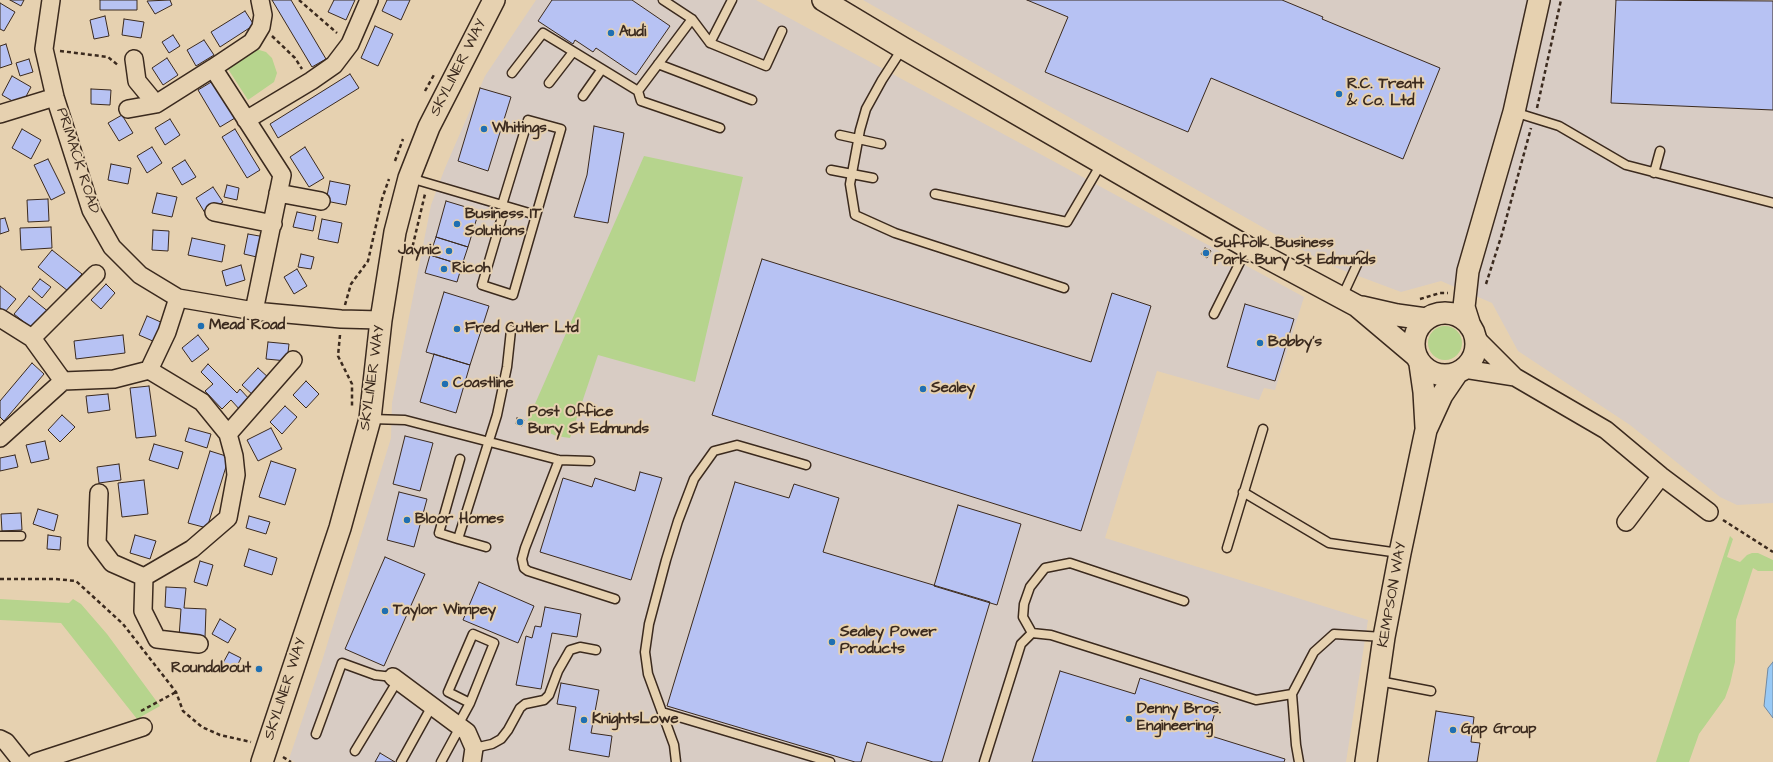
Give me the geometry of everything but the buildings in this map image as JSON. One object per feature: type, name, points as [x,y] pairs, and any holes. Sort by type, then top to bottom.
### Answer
[{"type":"street","name":"PRIMACK ROAD","points":[[51,0],[44,49],[55,97],[91,210],[112,247],[140,275],[178,298],[254,311],[341,319],[381,320]]},
{"type":"street","points":[[128,109],[156,104],[252,42],[261,27],[263,15],[260,0]]},
{"type":"street","points":[[246,120],[311,82],[334,65],[350,44],[370,0]]},
{"type":"street","name":"SKYLINER WAY","points":[[262,762],[340,528],[361,414],[381,320],[395,232],[409,178],[429,127],[494,0]]},
{"type":"street","points":[[1350,302],[1418,360],[1428,371],[1438,375],[1448,376],[1461,371],[1470,362],[1474,354],[1473,331],[1464,307],[1468,271],[1514,112],[1539,0]]},
{"type":"street","points":[[832,2],[903,48],[1101,163],[1247,247],[1350,302],[1379,312],[1431,316],[1446,313],[1455,314],[1464,319],[1515,377],[1606,430],[1661,476],[1709,512]]},
{"type":"street","points":[[134,59],[137,81],[156,104]]},
{"type":"street","points":[[213,68],[282,175],[254,311]]},
{"type":"street","points":[[0,114],[55,97]]},
{"type":"street","points":[[278,193],[321,201]]},
{"type":"street","points":[[214,212],[272,224]]},
{"type":"street","points":[[1418,360],[1413,345],[1414,335],[1419,326],[1453,297],[1468,271]]},
{"type":"street","points":[[32,338],[96,274]]},
{"type":"street","points":[[148,370],[167,332],[178,298]]},
{"type":"street","points":[[0,318],[32,338],[63,381]]},
{"type":"street","points":[[228,434],[293,360]]},
{"type":"street","name":"KEMPSON WAY","points":[[1418,360],[1424,392],[1426,430]]},
{"type":"street","points":[[0,438],[63,381],[114,379],[148,370],[202,402],[228,434],[234,456],[236,475],[228,518],[192,549],[144,577]]},
{"type":"street","points":[[1461,371],[1515,377]]},
{"type":"street","name":"KEMPSON WAY","points":[[1366,762],[1384,637],[1426,430],[1442,395],[1461,371]]},
{"type":"street","points":[[1626,522],[1661,476]]},
{"type":"street","points":[[99,493],[97,543],[112,563],[144,577]]},
{"type":"street","points":[[144,577],[143,611],[157,639],[199,644]]},
{"type":"street","points":[[396,679],[467,732],[473,755]]},
{"type":"street","points":[[36,762],[143,727]]},
{"type":"street","points":[[0,739],[6,742],[22,762]]},
{"type":"lane","points":[[663,0],[692,19],[710,43],[766,66],[782,31]]},
{"type":"lane","points":[[710,43],[732,0]]},
{"type":"lane","points":[[638,91],[692,19]]},
{"type":"lane","points":[[512,73],[543,33],[638,91],[641,101],[720,128]]},
{"type":"lane","points":[[903,48],[882,80],[866,109],[858,139],[850,184],[856,215],[895,233],[1064,288]]},
{"type":"lane","points":[[550,84],[573,52]]},
{"type":"lane","points":[[658,64],[752,100]]},
{"type":"lane","points":[[583,96],[602,69]]},
{"type":"lane","points":[[1514,112],[1559,126],[1626,165],[1773,203]]},
{"type":"lane","points":[[528,120],[561,129],[536,215],[513,295],[482,285],[528,120]]},
{"type":"lane","points":[[840,135],[880,144]]},
{"type":"lane","points":[[1654,173],[1660,151]]},
{"type":"lane","points":[[935,194],[1067,222],[1101,163]]},
{"type":"lane","points":[[831,170],[873,178]]},
{"type":"lane","points":[[409,178],[536,215]]},
{"type":"lane","points":[[1214,314],[1247,247]]},
{"type":"lane","points":[[1350,302],[1361,256]]},
{"type":"lane","points":[[458,539],[497,414],[507,367],[511,330]]},
{"type":"lane","points":[[361,414],[405,420],[559,460],[590,461]]},
{"type":"lane","points":[[1227,548],[1263,429]]},
{"type":"lane","points":[[676,762],[674,745],[648,674],[645,652],[649,624],[670,547],[694,479],[714,451],[737,445],[806,465]]},
{"type":"lane","points":[[460,459],[439,533],[486,547]]},
{"type":"lane","points":[[559,460],[525,548],[522,559],[524,568],[528,572],[615,599]]},
{"type":"lane","points":[[1243,492],[1329,543],[1400,553]]},
{"type":"lane","points":[[0,536],[21,536]]},
{"type":"lane","points":[[1032,632],[1023,617],[1024,604],[1030,588],[1045,568],[1070,563],[1184,601]]},
{"type":"lane","points":[[1032,632],[1051,635],[1256,700],[1292,694]]},
{"type":"lane","points":[[984,762],[1021,644],[1032,632]]},
{"type":"lane","points":[[441,762],[470,703],[494,643],[472,634],[448,692],[470,703]]},
{"type":"lane","points":[[1299,762],[1296,745],[1292,694],[1314,652],[1334,634],[1384,637]]},
{"type":"lane","points":[[473,755],[501,739],[508,730],[520,708],[525,704],[544,700],[549,695],[558,671],[570,650],[580,647],[596,650]]},
{"type":"lane","points":[[316,734],[342,663],[375,675],[396,679],[355,751]]},
{"type":"lane","points":[[1378,681],[1431,691]]},
{"type":"lane","points":[[400,762],[432,706]]},
{"type":"lane","points":[[662,712],[830,762]]},
{"type":"path","points":[[299,0],[350,44]]},
{"type":"path","points":[[1484,290],[1502,234],[1543,86],[1561,0]]},
{"type":"path","points":[[261,27],[274,37],[295,58],[311,82]]},
{"type":"path","points":[[44,49],[108,57],[137,81]]},
{"type":"path","points":[[423,96],[437,69]]},
{"type":"path","points":[[394,163],[405,135]]},
{"type":"path","points":[[361,414],[352,384],[338,356],[341,319],[351,284],[368,261],[382,199],[389,178]]},
{"type":"path","points":[[1709,512],[1773,552]]},
{"type":"path","points":[[0,579],[56,579],[76,581],[123,624],[176,692],[183,711],[202,727],[220,736],[249,742]]},
{"type":"path","points":[[247,748],[252,734]]},
{"type":"shaded area","points":[[536,0],[756,0],[1304,297],[1275,390],[1264,388],[1259,400],[1157,371],[1105,538],[1368,620],[1346,762],[295,762],[289,759],[322,661],[391,438],[392,403],[431,205],[445,168],[485,76]]},
{"type":"shaded area","points":[[863,0],[1773,0],[1773,503],[1737,505],[1720,497],[1630,425],[1518,351],[1492,303],[1441,281],[1401,292],[1329,265]]},
{"type":"green space","points":[[256,49],[266,52],[272,58],[277,73],[274,82],[248,100],[228,69]]},
{"type":"green space","points":[[644,156],[743,177],[695,382],[598,355],[570,438],[556,436],[527,422]]},
{"type":"green space","points":[[1448,326],[1457,331],[1461,336],[1461,350],[1457,355],[1452,359],[1442,360],[1438,359],[1429,350],[1428,340],[1429,336],[1438,327]]},
{"type":"green space","points":[[1730,536],[1733,539],[1727,557],[1740,562],[1747,555],[1758,553],[1773,560],[1773,571],[1758,571],[1753,568],[1736,620],[1735,662],[1730,684],[1725,698],[1699,734],[1689,762],[1656,762]]},
{"type":"green space","points":[[0,599],[69,603],[73,599],[81,604],[107,634],[160,706],[137,719],[61,623],[0,620]]},
{"type":"water","points":[[1773,662],[1773,718],[1764,706],[1768,668]]},
{"type":"place","name":"Audi","points":[[611,33]]},
{"type":"place","name":"R.C. Treatt & Co. Ltd","points":[[1339,94]]},
{"type":"place","name":"Whitings","points":[[484,129]]},
{"type":"place","name":"Business IT Solutions","points":[[457,224]]},
{"type":"place","name":"Jaynic","points":[[449,251]]},
{"type":"place","name":"Suffolk Business Park Bury St Edmunds","points":[[1206,253]]},
{"type":"place","name":"Ricoh","points":[[444,269]]},
{"type":"place","name":"Mead Road","points":[[201,326]]},
{"type":"place","name":"Fred Cutler Ltd","points":[[457,329]]},
{"type":"place","name":"Bobby's","points":[[1260,343]]},
{"type":"place","name":"Coastline","points":[[445,384]]},
{"type":"place","name":"Sealey","points":[[923,389]]},
{"type":"place","name":"Post Office Bury St Edmunds","points":[[520,422]]},
{"type":"place","name":"Bloor Homes","points":[[407,520]]},
{"type":"place","name":"Taylor Wimpey","points":[[385,611]]},
{"type":"place","name":"Sealey Power Products","points":[[832,642]]},
{"type":"place","name":"Roundabout","points":[[259,669]]},
{"type":"place","name":"Denny Bros. Engineering","points":[[1129,719]]},
{"type":"place","name":"KnightsLowe","points":[[584,720]]},
{"type":"place","name":"Gap Group","points":[[1453,730]]}]
